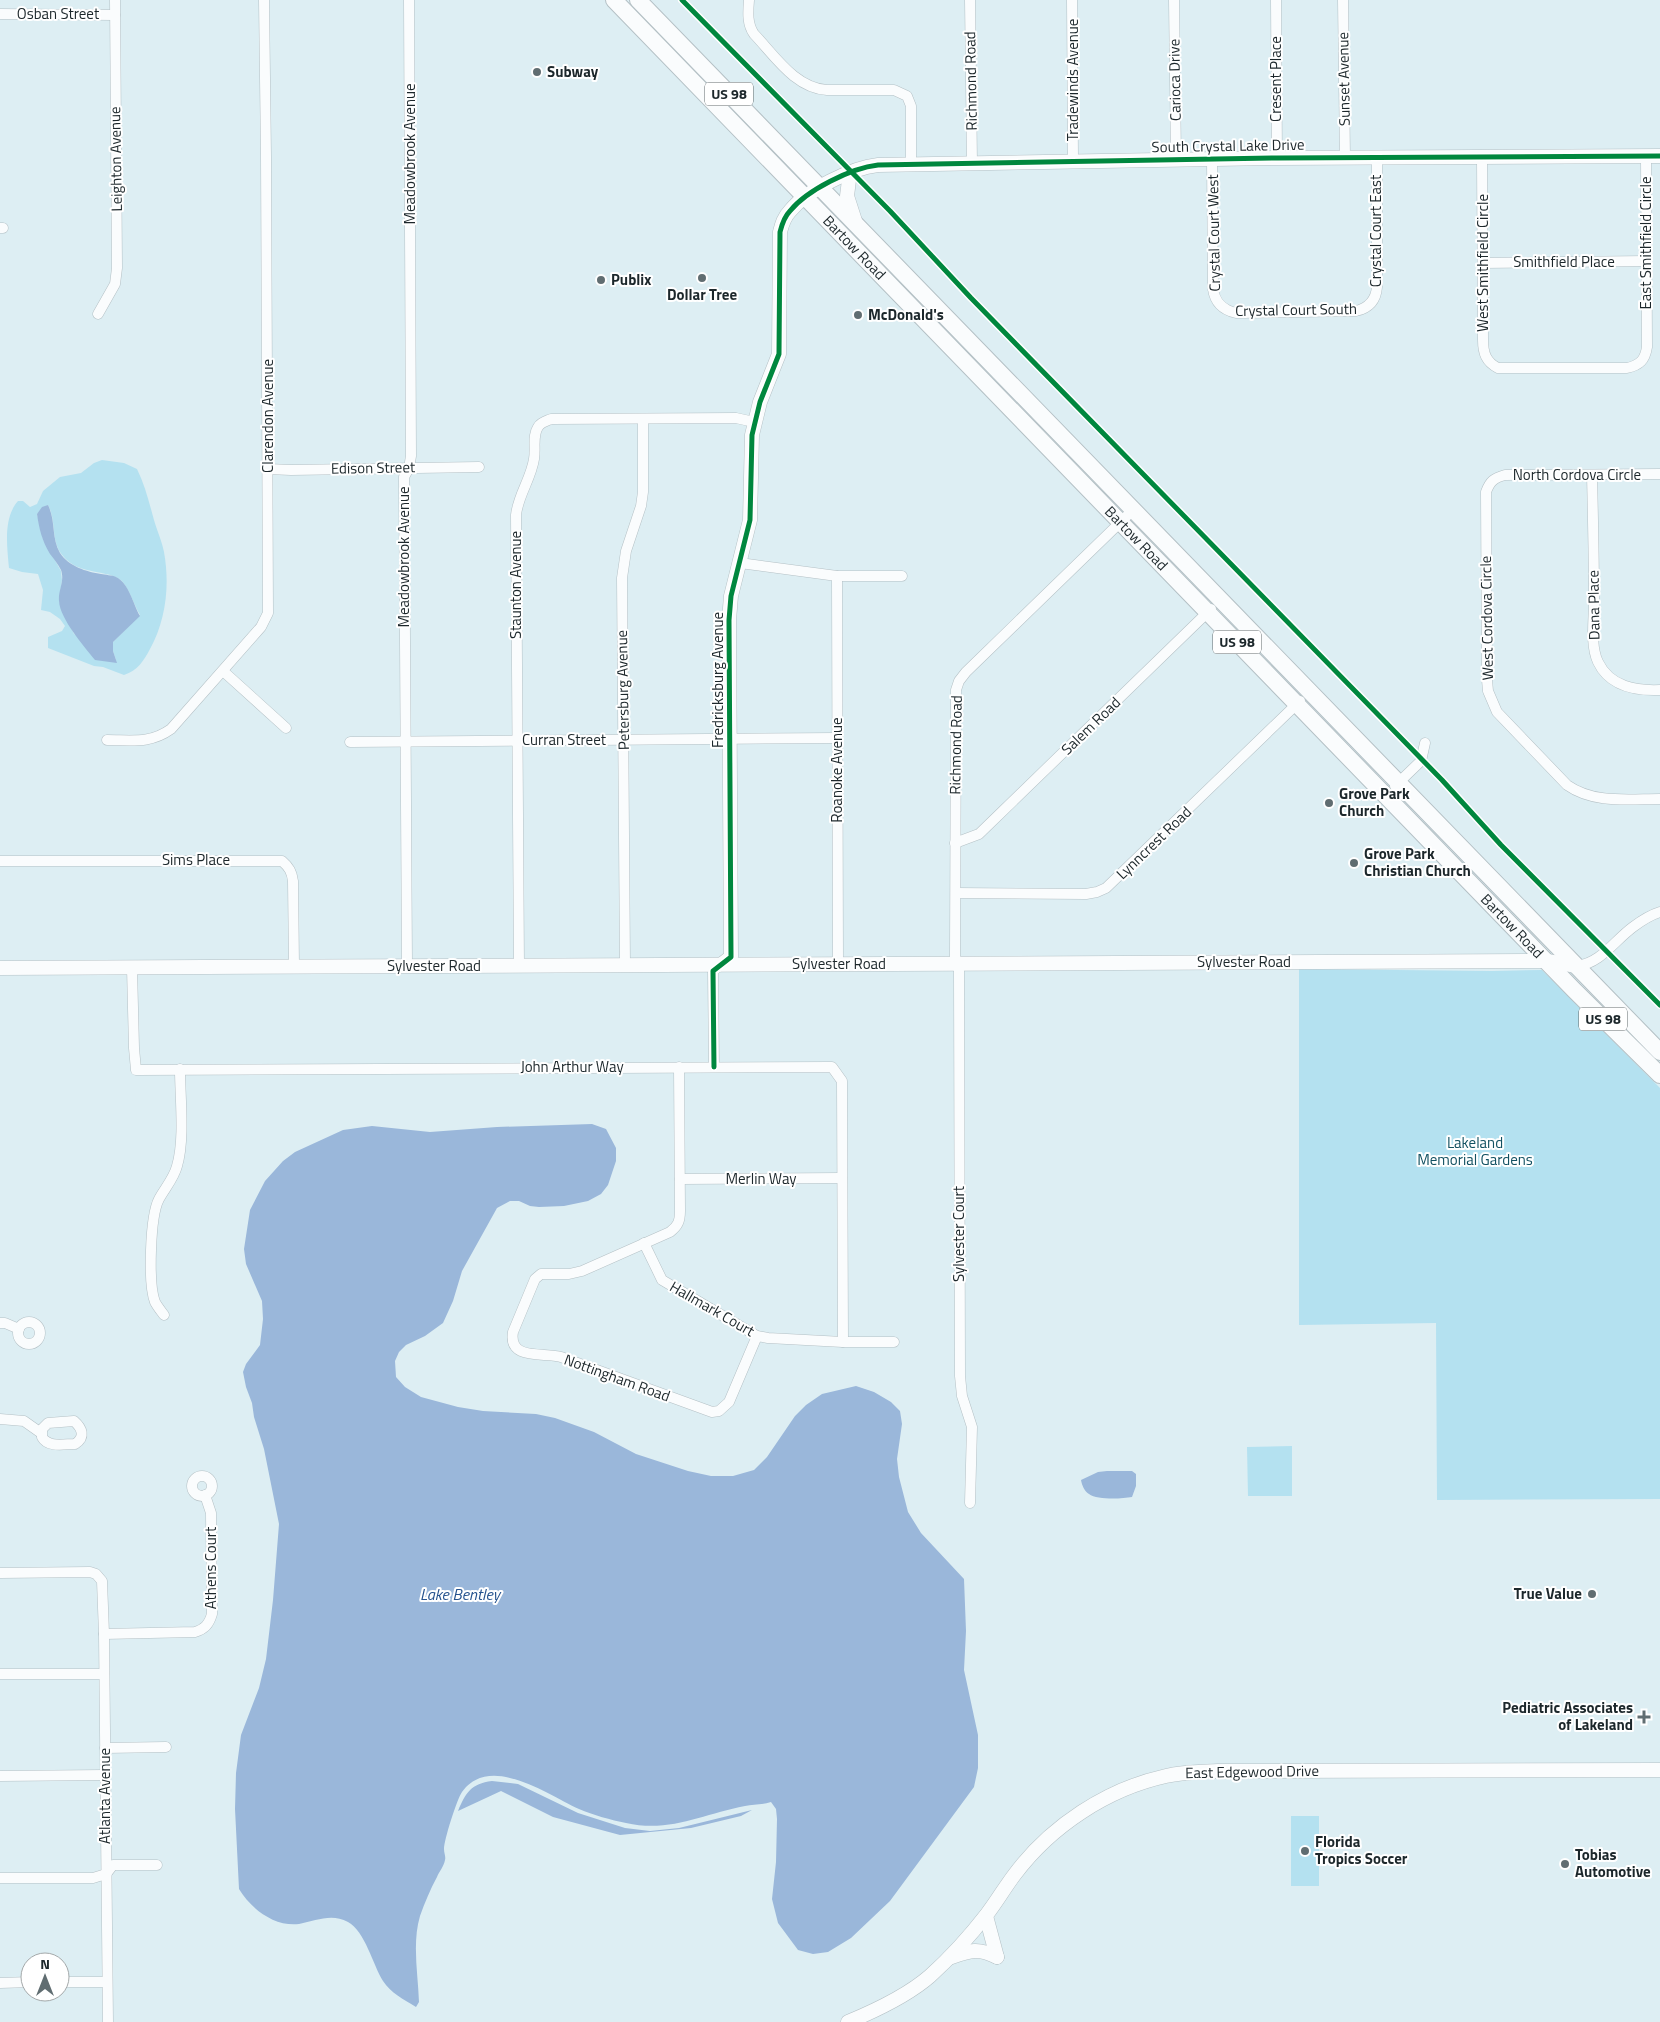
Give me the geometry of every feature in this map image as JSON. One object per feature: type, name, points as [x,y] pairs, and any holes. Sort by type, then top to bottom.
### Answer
[{"type":"main road","name":"Bartow Road","points":[[614,0],[1660,1075]]},
{"type":"main road","name":"Bartow Road","points":[[638,0],[1660,1052]]},
{"type":"main road","points":[[685,73],[699,76],[733,106],[743,108]]},
{"type":"street","name":"Leighton Avenue","points":[[98,314],[115,284],[117,268],[115,0]]},
{"type":"street","name":"Clarendon Avenue","points":[[107,740],[146,740],[160,736],[172,729],[261,627],[268,613],[264,0]]},
{"type":"street","name":"Meadowbrook Avenue","points":[[407,966],[404,477],[409,468],[411,456],[409,0]]},
{"type":"street","points":[[749,0],[750,28],[792,74],[806,86],[827,90],[894,90],[907,96],[910,106],[911,164]]},
{"type":"street","name":"Richmond Road","points":[[970,0],[972,163]]},
{"type":"street","name":"Tradewinds Avenue","points":[[1072,0],[1073,160]]},
{"type":"street","name":"Carioca Drive","points":[[1174,0],[1176,159]]},
{"type":"street","name":"Cresent Place","points":[[1276,0],[1277,158]]},
{"type":"street","name":"Sunset Avenue","points":[[1343,0],[1345,158]]},
{"type":"street","name":"Osban Street","points":[[0,14],[115,15]]},
{"type":"street","name":"East Smithfield Circle","points":[[1492,365],[1498,368],[1627,368],[1638,365],[1644,358],[1648,347],[1646,156]]},
{"type":"street","name":"South Crystal Lake Drive","points":[[805,197],[850,172],[869,166],[1073,160],[1660,156]]},
{"type":"street","name":"Crystal Court East","points":[[1372,303],[1376,295],[1377,286],[1377,158]]},
{"type":"street","name":"West Smithfield Circle","points":[[1482,158],[1484,352],[1492,365]]},
{"type":"street","name":"Crystal Court West","points":[[1212,159],[1212,289],[1220,305]]},
{"type":"street","points":[[850,172],[847,196],[856,224]]},
{"type":"street","name":"Fredricksburg Avenue","points":[[722,964],[731,957],[729,620],[731,596],[751,513],[751,456],[754,422],[779,354],[780,232],[786,216],[805,197]]},
{"type":"street","name":"Smithfield Place","points":[[1483,263],[1646,261]]},
{"type":"street","name":"Crystal Court South","points":[[1220,305],[1228,311],[1236,313],[1356,311],[1364,309],[1372,303]]},
{"type":"street","name":"Petersburg Avenue","points":[[625,965],[623,564],[642,506],[642,418]]},
{"type":"street","name":"Staunton Avenue","points":[[518,966],[516,515],[520,496],[533,468],[535,434],[538,427],[543,422],[551,419],[736,418],[754,422]]},
{"type":"street","name":"Edison Street","points":[[268,468],[291,470],[479,467]]},
{"type":"street","name":"North Cordova Circle","points":[[1494,478],[1505,475],[1660,474]]},
{"type":"street","name":"Dana Place","points":[[1592,475],[1594,630],[1598,662],[1609,677],[1622,686],[1640,691],[1660,690]]},
{"type":"street","name":"West Cordova Circle","points":[[1494,478],[1486,492],[1487,680],[1488,691],[1497,712],[1567,785],[1578,793],[1605,799],[1660,799]]},
{"type":"street","name":"Richmond Road","points":[[957,963],[954,956],[956,893],[954,706],[959,681],[1133,510]]},
{"type":"street","points":[[740,563],[837,576],[902,576]]},
{"type":"street","name":"Roanoke Avenue","points":[[837,576],[838,964]]},
{"type":"street","name":"Salem Road","points":[[955,843],[979,834],[1220,600]]},
{"type":"street","points":[[223,670],[286,728]]},
{"type":"street","name":"Lynncrest Road","points":[[956,893],[1086,894],[1106,888],[1309,692]]},
{"type":"street","name":"Curran Street","points":[[350,742],[837,738]]},
{"type":"street","points":[[1386,795],[1421,761],[1425,744]]},
{"type":"street","name":"Sims Place","points":[[0,861],[282,861],[292,872],[294,966]]},
{"type":"street","points":[[1576,966],[1588,965],[1632,927],[1660,912]]},
{"type":"street","name":"Sylvester Road","points":[[0,968],[1547,961],[1576,966]]},
{"type":"street","name":"Sylvester Court","points":[[957,963],[959,971],[960,1376],[962,1396],[972,1427],[970,1503]]},
{"type":"street","points":[[714,1067],[713,971],[722,964]]},
{"type":"street","name":"John Arthur Way","points":[[132,968],[136,1070],[832,1067],[842,1080],[843,1342]]},
{"type":"street","name":"Nottingham Road","points":[[679,1067],[680,1220],[676,1227],[582,1271],[569,1274],[541,1274],[535,1279],[513,1332],[512,1339],[515,1346],[521,1352],[528,1354],[552,1354],[712,1412],[720,1411],[729,1402],[757,1336]]},
{"type":"street","points":[[164,1315],[155,1303],[152,1287],[152,1224],[158,1200],[172,1177],[178,1160],[180,1070]]},
{"type":"street","name":"Merlin Way","points":[[680,1179],[842,1178]]},
{"type":"street","name":"Hallmark Court","points":[[644,1243],[662,1280],[757,1336],[843,1342],[894,1342]]},
{"type":"street","points":[[0,1323],[5,1323],[19,1329]]},
{"type":"street","points":[[0,1419],[24,1422],[41,1433]]},
{"type":"street","name":"Athens Court","points":[[104,1634],[195,1632],[202,1630],[209,1623],[212,1614],[211,1513],[206,1495]]},
{"type":"street","name":"Atlanta Avenue","points":[[0,1573],[90,1572],[102,1581],[108,2022]]},
{"type":"street","points":[[0,1674],[104,1674]]},
{"type":"street","points":[[105,1748],[166,1747]]},
{"type":"street","name":"East Edgewood Drive","points":[[848,2022],[874,2017],[929,1977],[949,1958],[986,1916],[1016,1873],[1036,1850],[1059,1829],[1115,1794],[1166,1776],[1226,1771],[1660,1770]]},
{"type":"street","points":[[0,1776],[105,1775]]},
{"type":"street","points":[[0,1878],[93,1878],[106,1874],[113,1865],[157,1865]]},
{"type":"street","points":[[949,1958],[974,1950],[985,1951],[997,1957],[986,1916]]},
{"type":"street","points":[[0,1983],[20,1982]]},
{"type":"street","points":[[70,1982],[106,1982]]},
{"type":"green space","points":[[102,460],[124,463],[137,469],[145,487],[166,564],[165,602],[160,626],[140,665],[124,675],[103,667],[94,666],[48,648],[48,637],[62,631],[65,626],[60,619],[50,612],[41,610],[43,590],[38,574],[9,568],[8,524],[13,508],[18,501],[23,501],[30,507],[37,504],[43,491],[60,477],[81,473],[94,463]],"holes":[[[48,505],[51,511],[56,544],[63,556],[77,567],[110,575],[122,581],[140,615],[113,642],[116,660],[74,634],[59,601],[62,580],[61,571],[43,539],[37,514]]]},
{"type":"green space","name":"Lakeland Memorial Gardens","points":[[1299,969],[1542,970],[1660,1088],[1660,1499],[1437,1500],[1436,1323],[1299,1325]]},
{"type":"green space","points":[[1292,1446],[1292,1496],[1248,1496],[1247,1447]]},
{"type":"green space","name":"Florida Tropics Soccer","points":[[1291,1816],[1319,1816],[1319,1886],[1291,1886]]},
{"type":"water","points":[[48,505],[52,517],[55,541],[63,558],[84,570],[113,576],[120,580],[127,589],[140,616],[113,642],[113,651],[117,663],[95,660],[73,632],[60,608],[59,593],[62,574],[45,544],[37,514],[42,507]]},
{"type":"water","name":"Lake Bentley","points":[[592,1124],[606,1129],[616,1148],[616,1161],[608,1185],[601,1194],[588,1201],[564,1206],[539,1207],[530,1206],[519,1201],[510,1201],[497,1208],[462,1271],[453,1301],[443,1323],[425,1336],[406,1345],[399,1352],[395,1361],[396,1377],[405,1387],[421,1397],[458,1407],[483,1411],[536,1414],[555,1418],[594,1432],[636,1454],[688,1471],[711,1476],[733,1476],[754,1470],[767,1457],[795,1416],[806,1405],[822,1394],[856,1386],[874,1392],[891,1402],[900,1411],[902,1424],[897,1459],[899,1477],[908,1512],[921,1533],[964,1579],[966,1631],[964,1670],[978,1735],[978,1768],[974,1787],[890,1901],[851,1938],[828,1952],[813,1954],[798,1950],[778,1923],[772,1899],[776,1862],[777,1819],[776,1809],[771,1802],[730,1809],[672,1824],[642,1825],[626,1823],[590,1813],[536,1787],[519,1781],[488,1776],[474,1781],[462,1792],[457,1803],[448,1829],[444,1849],[444,1862],[420,1916],[416,1937],[419,2002],[416,2007],[398,1996],[386,1985],[364,1940],[354,1926],[348,1922],[342,1919],[330,1918],[299,1924],[281,1923],[257,1910],[239,1889],[235,1809],[236,1773],[241,1735],[259,1688],[266,1659],[279,1524],[264,1449],[243,1372],[246,1364],[260,1345],[263,1319],[262,1301],[246,1264],[244,1249],[250,1210],[265,1181],[283,1161],[295,1152],[343,1130],[372,1126],[430,1132],[497,1127]]},
{"type":"water","points":[[1132,1471],[1136,1474],[1136,1486],[1132,1497],[1103,1498],[1093,1496],[1086,1491],[1081,1480],[1098,1472]]},
{"type":"water","points":[[492,1781],[518,1784],[578,1813],[625,1828],[650,1831],[679,1828],[752,1810],[741,1816],[691,1828],[620,1835],[553,1817],[501,1791],[458,1811],[470,1790],[479,1784]]},
{"type":"railway","points":[[682,0],[890,211],[971,298],[1442,780],[1501,845],[1660,1005]]},
{"type":"cycle path","points":[[682,0],[890,211],[971,298],[1442,780],[1501,845],[1660,1005]]},
{"type":"cycle path","points":[[714,1067],[713,971],[731,957],[729,620],[731,596],[750,520],[752,435],[760,402],[779,354],[780,232],[786,216],[798,203],[830,181],[855,170],[878,165],[1277,158],[1660,156]]},
{"type":"place","name":"Subway","points":[[537,72]]},
{"type":"place","name":"Dollar Tree","points":[[702,278]]},
{"type":"place","name":"Publix","points":[[601,280]]},
{"type":"place","name":"McDonald's","points":[[858,315]]},
{"type":"place","name":"Grove Park Church","points":[[1329,803]]},
{"type":"place","name":"Grove Park Christian Church","points":[[1354,863]]},
{"type":"place","name":"True Value","points":[[1592,1594]]},
{"type":"place","name":"Pediatric Associates of Lakeland","points":[[1644,1717]]},
{"type":"place","name":"Florida Tropics Soccer","points":[[1305,1851]]},
{"type":"place","name":"Tobias Automotive","points":[[1565,1864]]}]
